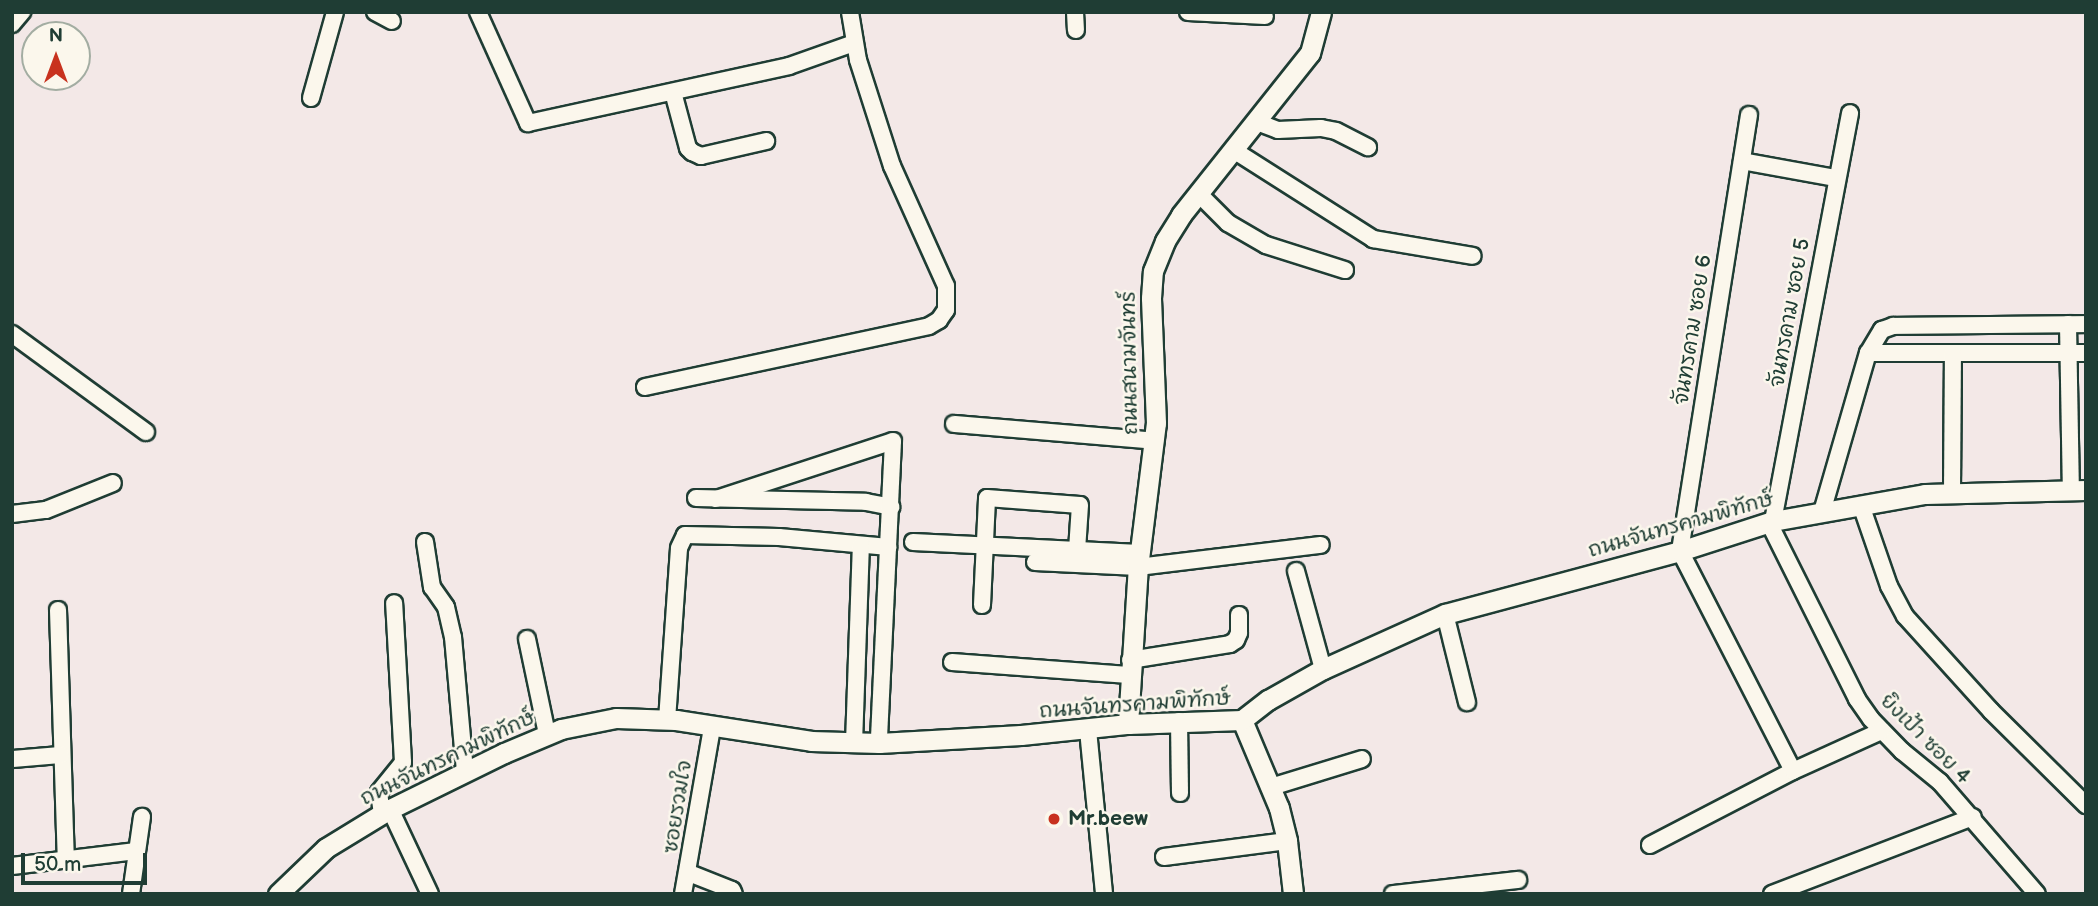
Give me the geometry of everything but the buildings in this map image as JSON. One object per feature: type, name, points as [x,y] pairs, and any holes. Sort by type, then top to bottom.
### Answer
[{"type":"street","points":[[12,24],[22,12]]},
{"type":"street","points":[[311,98],[335,12]]},
{"type":"street","points":[[375,12],[393,21]]},
{"type":"street","points":[[478,12],[528,123],[789,66],[854,43]]},
{"type":"street","points":[[645,387],[929,326],[939,320],[946,310],[946,286],[898,183],[854,43],[850,12]]},
{"type":"street","points":[[1076,12],[1076,30]]},
{"type":"street","points":[[1188,12],[1265,16]]},
{"type":"street","name":"ถนนสนามจันทร์","points":[[1128,723],[1139,560],[1155,441],[1151,298],[1153,271],[1165,241],[1310,53],[1321,12]]},
{"type":"street","points":[[673,92],[688,148],[692,152],[701,156],[766,141]]},
{"type":"street","name":"จันทรคาม ซอย 5","points":[[1771,522],[1850,113]]},
{"type":"street","name":"จันทรคาม ซอย 6","points":[[1679,551],[1749,115]]},
{"type":"street","points":[[1257,122],[1278,130],[1321,128],[1336,131],[1368,147]]},
{"type":"street","points":[[1235,151],[1373,239],[1473,256]]},
{"type":"street","points":[[1742,160],[1836,178]]},
{"type":"street","points":[[1199,194],[1228,223],[1266,245],[1345,270]]},
{"type":"street","points":[[2068,324],[2078,353],[2078,490]]},
{"type":"street","points":[[1822,512],[1868,353],[1886,327],[2086,324]]},
{"type":"street","points":[[12,334],[146,432]]},
{"type":"street","points":[[1868,353],[2078,353]]},
{"type":"street","points":[[1952,492],[1953,353]]},
{"type":"street","points":[[954,424],[1155,441]]},
{"type":"street","points":[[716,499],[893,441],[879,743]]},
{"type":"street","points":[[12,514],[46,510],[113,483]]},
{"type":"street","name":"ถนนจันทรคามพิทักษ์","points":[[278,894],[326,848],[386,812],[561,729],[616,718],[667,720],[811,741],[879,743],[1088,730],[1128,723],[1242,720],[1268,700],[1323,669],[1446,614],[1679,551],[1771,522],[1952,492],[2078,490]]},
{"type":"street","points":[[982,605],[986,498],[1080,505],[1077,550]]},
{"type":"street","points":[[696,499],[866,502],[892,507]]},
{"type":"street","points":[[1861,505],[1889,586],[1905,616],[1991,711],[2086,805]]},
{"type":"street","name":"ยิงเป้า ซอย 4","points":[[1771,522],[1857,699],[1881,730],[1940,782],[1973,817],[2037,894]]},
{"type":"street","points":[[667,720],[679,548],[685,535],[779,537],[889,547]]},
{"type":"street","points":[[425,542],[432,587],[446,607],[453,637],[466,772]]},
{"type":"street","points":[[913,542],[1077,550],[1139,560]]},
{"type":"street","points":[[854,743],[861,544]]},
{"type":"street","points":[[1035,562],[1139,560],[1321,545]]},
{"type":"street","points":[[1679,551],[1793,771]]},
{"type":"street","points":[[1296,571],[1323,669]]},
{"type":"street","points":[[394,603],[403,762],[379,792],[386,812],[430,894]]},
{"type":"street","points":[[58,610],[66,859]]},
{"type":"street","points":[[1446,614],[1467,702]]},
{"type":"street","points":[[952,662],[1130,667],[1230,644],[1239,634],[1239,615]]},
{"type":"street","points":[[527,639],[547,734]]},
{"type":"street","points":[[1242,720],[1271,787],[1287,841],[1293,894]]},
{"type":"street","points":[[1179,721],[1180,793]]},
{"type":"street","name":"ซอยรวมใจ","points":[[683,894],[689,873],[712,727]]},
{"type":"street","points":[[1088,730],[1104,894]]},
{"type":"street","points":[[1650,845],[1793,771],[1881,730]]},
{"type":"street","points":[[12,760],[61,755]]},
{"type":"street","points":[[1271,787],[1362,759]]},
{"type":"street","points":[[131,894],[142,817]]},
{"type":"street","points":[[1772,894],[1973,817]]},
{"type":"street","points":[[1164,857],[1287,841]]},
{"type":"street","points":[[12,866],[136,851]]},
{"type":"street","points":[[689,873],[732,890],[734,894]]},
{"type":"street","points":[[1393,894],[1518,880]]},
{"type":"place","name":"Mr.beew","points":[[1054,819]]}]
